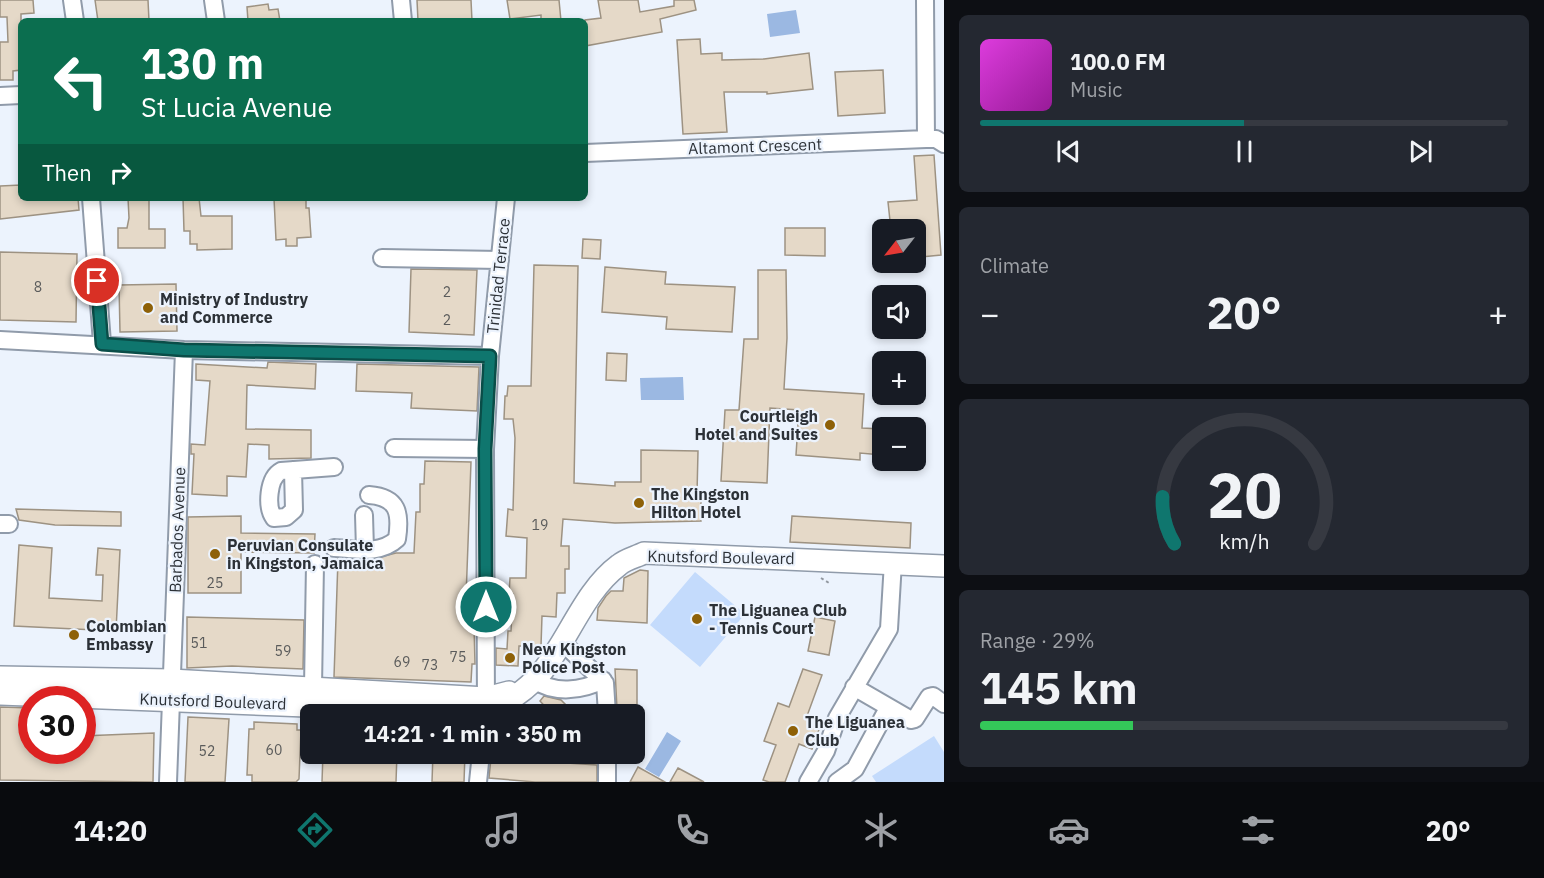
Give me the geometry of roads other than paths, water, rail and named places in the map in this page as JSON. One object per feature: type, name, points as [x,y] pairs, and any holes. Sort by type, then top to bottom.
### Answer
[{"type":"main road","name":"Knutsford Boulevard","points":[[497,704],[516,697],[530,683],[563,644],[596,587],[620,564],[644,553],[944,566]]},
{"type":"main road","name":"Knutsford Boulevard","points":[[0,677],[420,704]]},
{"type":"main road","name":"Knutsford Boulevard","points":[[0,694],[313,687],[453,704]]},
{"type":"street","points":[[72,0],[75,18]]},
{"type":"street","points":[[213,0],[216,18]]},
{"type":"street","points":[[401,0],[403,18]]},
{"type":"street","points":[[925,0],[926,139]]},
{"type":"street","points":[[0,96],[18,95]]},
{"type":"street","name":"Altamont Crescent","points":[[588,153],[926,139],[936,139],[944,144]]},
{"type":"street","points":[[91,201],[102,344]]},
{"type":"street","name":"Trinidad Terrace","points":[[486,704],[485,449],[490,356],[506,201]]},
{"type":"street","points":[[382,258],[500,260]]},
{"type":"street","points":[[0,340],[184,350],[490,356]]},
{"type":"street","name":"Barbados Avenue","points":[[168,782],[184,350]]},
{"type":"street","points":[[394,448],[485,449]]},
{"type":"street","points":[[293,470],[334,467]]},
{"type":"street","points":[[334,548],[365,550],[390,546],[397,539],[397,513],[393,502],[385,496],[369,495]]},
{"type":"street","points":[[364,515],[365,550]]},
{"type":"street","points":[[827,782],[809,780],[826,751],[837,718],[889,629],[892,562]]},
{"type":"street","points":[[313,687],[315,564]]},
{"type":"street","points":[[563,644],[603,680],[606,686],[607,704]]},
{"type":"street","points":[[530,683],[560,690],[593,686],[603,680]]},
{"type":"street","points":[[854,687],[911,720],[915,719],[929,697],[933,696],[944,704]]},
{"type":"street","points":[[837,782],[855,769],[888,708]]},
{"type":"street","points":[[478,782],[480,764]]},
{"type":"street","points":[[607,764],[608,782]]},
{"type":"place","name":"Ministry of Industry and Commerce","points":[[148,308]]},
{"type":"place","name":"Courtleigh Hotel and Suites","points":[[830,425]]},
{"type":"place","name":"The Kingston Hilton Hotel","points":[[639,503]]},
{"type":"place","name":"Peruvian Consulate in Kingston, Jamaica","points":[[215,554]]},
{"type":"place","name":"The Liguanea Club - Tennis Court","points":[[697,619]]},
{"type":"place","name":"Colombian Embassy","points":[[74,635]]},
{"type":"place","name":"New Kingston Police Post","points":[[510,658]]},
{"type":"place","name":"The Liguanea Club","points":[[793,731]]}]
